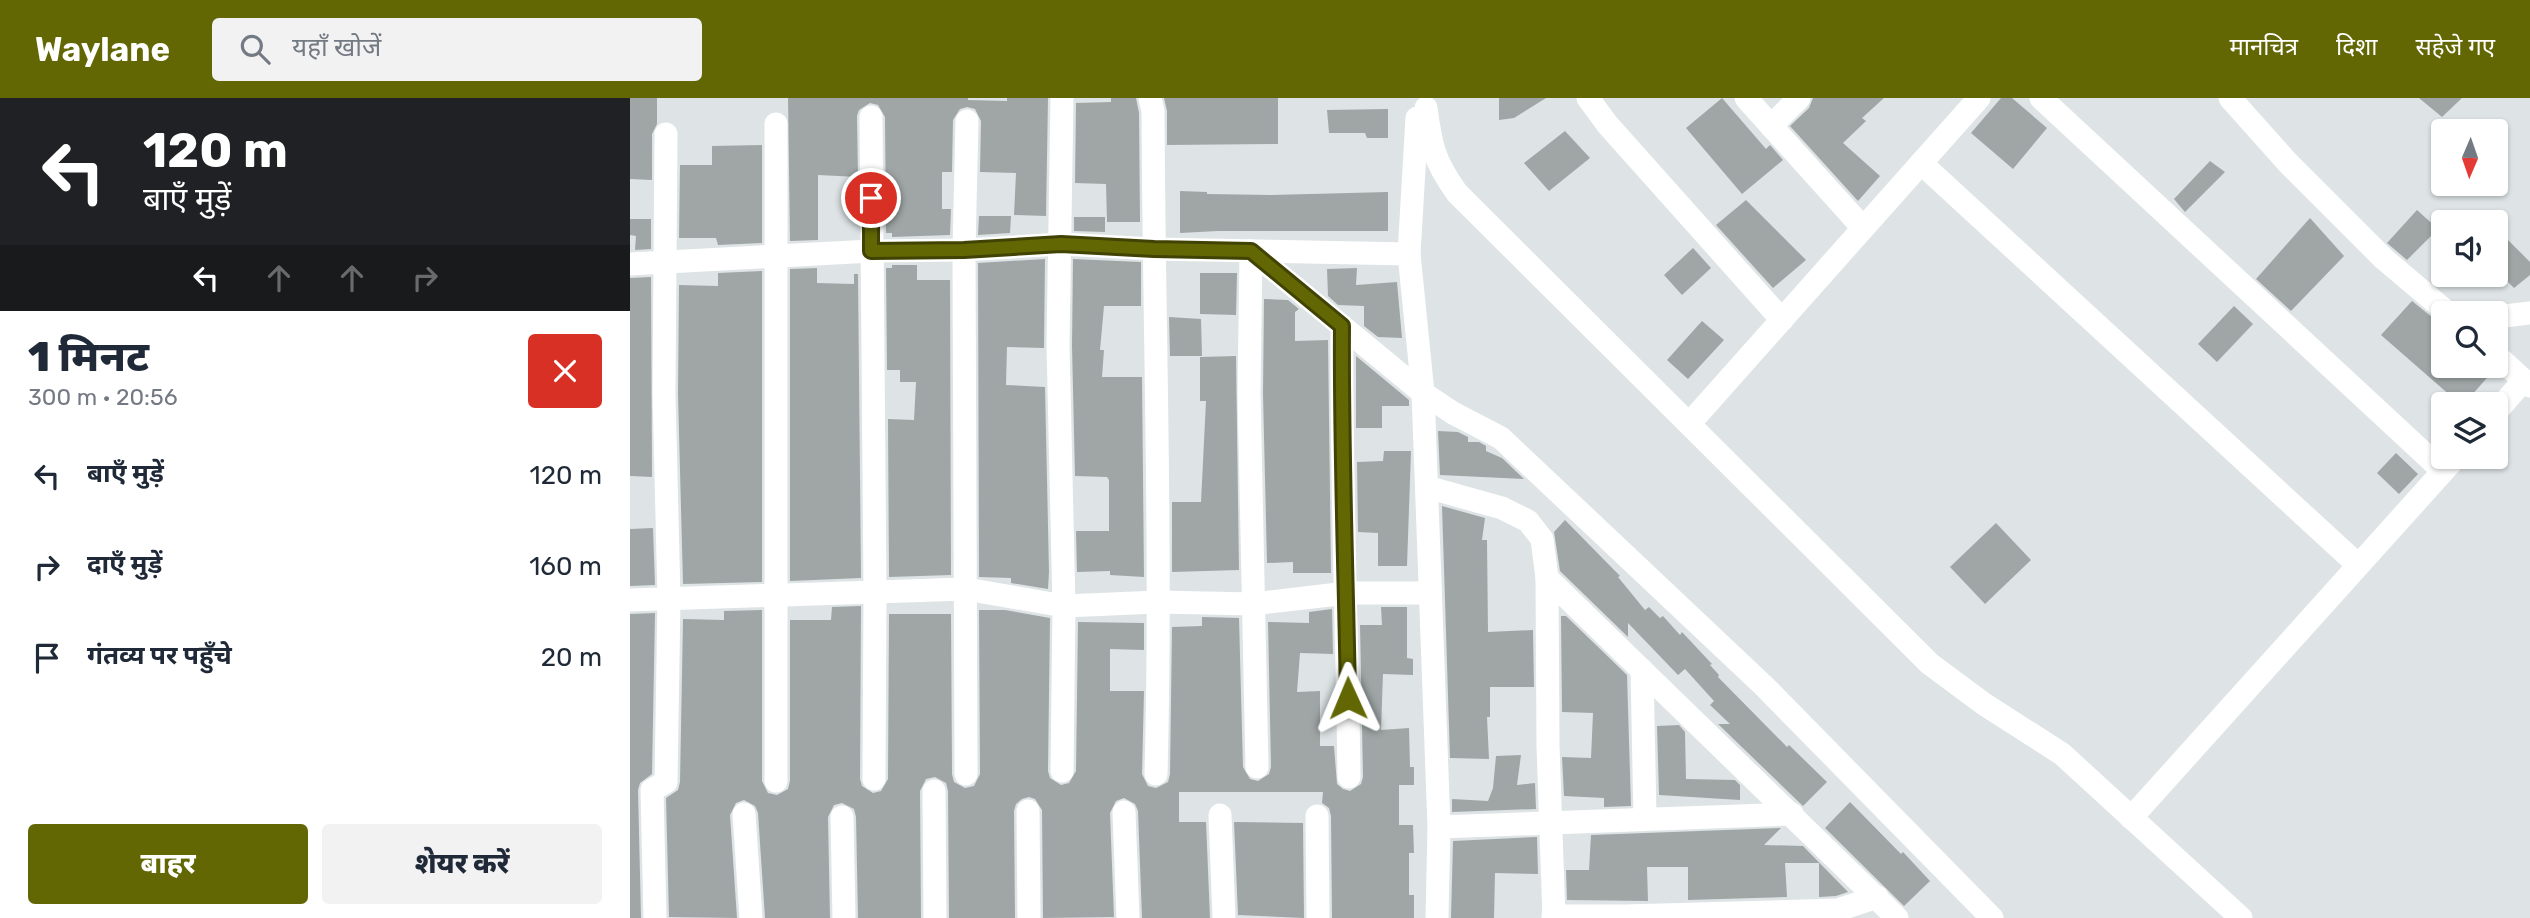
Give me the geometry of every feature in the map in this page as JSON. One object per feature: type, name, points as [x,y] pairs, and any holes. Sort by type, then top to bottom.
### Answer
[{"type":"street","points":[[1062,98],[1059,346],[1064,606],[1062,771]]},
{"type":"street","points":[[1150,98],[1153,111],[1158,602],[1156,774]]},
{"type":"street","points":[[1588,98],[1606,124],[1782,320]]},
{"type":"street","points":[[1746,98],[1863,228]]},
{"type":"street","points":[[1771,126],[1799,98]]},
{"type":"street","points":[[1689,424],[1979,98]]},
{"type":"street","points":[[2041,98],[2431,448]]},
{"type":"street","points":[[2230,98],[2289,164],[2384,259],[2434,301]]},
{"type":"street","points":[[1425,102],[1409,254],[1423,393],[1427,487],[1439,827],[1437,918]]},
{"type":"street","points":[[1425,102],[1433,154],[1457,193],[1930,664],[1984,704],[2062,754],[2241,918]]},
{"type":"street","points":[[871,117],[874,779]]},
{"type":"street","points":[[966,774],[964,250],[967,121]]},
{"type":"street","points":[[776,124],[776,781]]},
{"type":"street","points":[[655,918],[652,790],[666,782],[669,599],[664,394],[666,134]]},
{"type":"street","points":[[1921,163],[2358,565]]},
{"type":"street","points":[[630,264],[1061,244],[1154,249],[1409,254]]},
{"type":"street","points":[[1251,251],[1423,393],[1501,438],[1764,686],[1992,918]]},
{"type":"street","points":[[1251,251],[1249,394],[1257,767]]},
{"type":"street","points":[[2508,316],[2530,313]]},
{"type":"street","points":[[1342,326],[1341,462],[1347,593],[1349,777]]},
{"type":"street","points":[[2508,366],[2527,383],[2508,401]]},
{"type":"street","points":[[2131,818],[2444,469]]},
{"type":"street","points":[[1427,487],[1502,509],[1528,521],[1542,539],[1548,578],[1553,917],[1838,910],[1877,897]]},
{"type":"street","points":[[1548,578],[1897,918]]},
{"type":"street","points":[[630,600],[965,589],[1064,606],[1158,602],[1253,604],[1347,593],[1430,593]]},
{"type":"street","points":[[1642,670],[1644,818]]},
{"type":"street","points":[[934,791],[935,918]]},
{"type":"street","points":[[1028,811],[1029,918]]},
{"type":"street","points":[[1124,812],[1128,918]]},
{"type":"street","points":[[744,814],[751,918]]},
{"type":"street","points":[[1439,827],[1792,814]]},
{"type":"street","points":[[1220,815],[1224,918]]},
{"type":"street","points":[[1317,816],[1318,918]]},
{"type":"street","points":[[842,817],[844,918]]},
{"type":"building","points":[[630,98],[657,98],[657,124],[652,134],[652,180],[630,179]]},
{"type":"building","points":[[788,98],[968,98],[1007,101],[1007,98],[1048,98],[1046,216],[1014,215],[1016,173],[980,172],[981,121],[975,109],[967,107],[960,109],[953,120],[952,172],[942,172],[942,209],[951,209],[950,235],[892,237],[892,233],[886,233],[885,117],[878,105],[870,103],[859,110],[857,116],[858,177],[818,175],[818,240],[790,241]]},
{"type":"building","points":[[1111,98],[1136,98],[1139,113],[1140,222],[1107,222],[1106,184],[1075,183],[1076,103],[1111,102]]},
{"type":"building","points":[[1164,98],[1278,98],[1278,144],[1167,145],[1167,111]]},
{"type":"building","points":[[1499,98],[1546,98],[1514,118],[1499,120]]},
{"type":"building","points":[[1722,98],[1766,149],[1770,145],[1783,160],[1742,194],[1686,128]]},
{"type":"building","points":[[1813,98],[1884,98],[1862,118],[1866,121],[1843,143],[1880,176],[1858,201],[1790,126],[1809,108]]},
{"type":"building","points":[[2001,98],[2012,98],[2047,128],[2013,169],[1971,133]]},
{"type":"building","points":[[2419,98],[2462,98],[2442,117]]},
{"type":"building","points":[[1388,109],[1388,138],[1367,138],[1365,133],[1329,133],[1327,110]]},
{"type":"building","points":[[1565,131],[1590,158],[1549,191],[1524,163]]},
{"type":"building","points":[[762,145],[762,243],[718,245],[716,238],[679,238],[680,165],[712,165],[712,146]]},
{"type":"building","points":[[2210,161],[2225,172],[2185,212],[2174,199]]},
{"type":"building","points":[[1180,191],[1271,195],[1388,192],[1388,231],[1180,233]]},
{"type":"building","points":[[1746,200],[1806,260],[1773,288],[1716,225]]},
{"type":"building","points":[[2417,210],[2431,223],[2431,236],[2407,260],[2387,243]]},
{"type":"building","points":[[979,216],[1011,216],[1010,233],[978,235]]},
{"type":"building","points":[[1074,217],[1105,217],[1105,232],[1074,231]]},
{"type":"building","points":[[2310,218],[2344,256],[2291,311],[2256,279]]},
{"type":"building","points":[[630,219],[651,219],[651,249],[635,250],[636,236],[630,235]]},
{"type":"building","points":[[2508,240],[2530,262],[2530,275],[2514,288],[2508,282]]},
{"type":"building","points":[[1693,248],[1711,268],[1682,295],[1664,275]]},
{"type":"building","points":[[1045,259],[1044,348],[1007,347],[1006,385],[1045,387],[1048,589],[1011,583],[1011,578],[979,577],[978,263]]},
{"type":"building","points":[[1073,259],[1141,262],[1141,306],[1104,306],[1100,350],[1104,350],[1102,377],[1142,377],[1144,577],[1110,575],[1110,571],[1077,572],[1076,531],[1109,531],[1109,480],[1107,477],[1075,476]]},
{"type":"building","points":[[892,265],[917,265],[917,280],[950,280],[951,575],[889,577],[888,419],[914,420],[916,382],[900,382],[900,370],[887,370],[886,268],[892,268]]},
{"type":"building","points":[[817,268],[817,283],[854,284],[854,274],[858,274],[861,578],[790,581],[790,269]]},
{"type":"building","points":[[1357,268],[1356,285],[1397,282],[1402,338],[1378,337],[1364,326],[1364,306],[1338,305],[1328,296],[1327,269]]},
{"type":"building","points":[[762,271],[762,582],[683,584],[678,394],[679,285],[718,286],[718,273]]},
{"type":"building","points":[[1200,273],[1237,273],[1236,315],[1200,314]]},
{"type":"building","points":[[651,277],[652,477],[630,476],[630,278]]},
{"type":"building","points":[[1264,299],[1288,300],[1299,309],[1295,312],[1295,341],[1328,340],[1331,573],[1293,573],[1293,562],[1267,563]]},
{"type":"building","points":[[2412,301],[2431,316],[2431,378],[2487,378],[2475,392],[2446,392],[2381,335]]},
{"type":"building","points":[[2234,306],[2253,324],[2217,362],[2198,344]]},
{"type":"building","points":[[1169,317],[1201,319],[1202,356],[1170,356]]},
{"type":"building","points":[[1702,321],[1724,340],[1688,379],[1667,360]]},
{"type":"building","points":[[1236,356],[1239,570],[1172,572],[1172,502],[1201,502],[1206,401],[1200,401],[1200,357]]},
{"type":"building","points":[[1356,356],[1409,400],[1409,406],[1382,406],[1382,428],[1356,428]]},
{"type":"building","points":[[1438,431],[1458,432],[1468,437],[1468,442],[1479,442],[1486,446],[1486,451],[1502,458],[1524,479],[1440,475]]},
{"type":"building","points":[[1384,451],[1411,451],[1407,566],[1378,566],[1378,533],[1358,532],[1357,462],[1383,461]]},
{"type":"building","points":[[2396,453],[2418,474],[2399,494],[2377,473]]},
{"type":"building","points":[[1442,506],[1485,518],[1482,540],[1487,540],[1488,632],[1533,630],[1534,687],[1490,687],[1490,717],[1487,717],[1489,759],[1450,758]]},
{"type":"building","points":[[1565,520],[1620,576],[1618,577],[1645,610],[1649,607],[1660,618],[1663,616],[1680,635],[1682,632],[1712,664],[1710,665],[1718,677],[1787,747],[1789,745],[1827,782],[1803,806],[1718,724],[1730,724],[1710,705],[1714,701],[1685,669],[1678,675],[1628,623],[1628,637],[1560,571],[1554,532]]},
{"type":"building","points":[[1996,523],[2031,560],[1985,604],[1950,567]]},
{"type":"building","points":[[653,528],[655,585],[630,586],[630,529]]},
{"type":"building","points":[[861,606],[860,779],[862,786],[873,793],[881,791],[888,779],[889,614],[951,614],[952,774],[954,782],[965,788],[974,786],[980,774],[979,610],[1005,610],[1050,618],[1048,771],[1050,778],[1061,785],[1069,783],[1076,771],[1078,622],[1144,623],[1144,650],[1110,649],[1110,691],[1144,691],[1142,774],[1148,786],[1156,788],[1168,782],[1170,774],[1172,627],[1202,626],[1202,617],[1239,618],[1243,767],[1250,779],[1258,781],[1269,774],[1271,767],[1268,622],[1309,623],[1309,612],[1332,609],[1333,654],[1300,653],[1297,692],[1320,691],[1320,746],[1334,746],[1337,784],[1350,791],[1361,784],[1363,777],[1360,625],[1382,625],[1381,607],[1407,607],[1407,658],[1413,659],[1413,675],[1383,674],[1381,730],[1409,728],[1410,767],[1414,767],[1414,785],[1399,785],[1399,825],[1413,825],[1414,853],[1409,853],[1409,895],[1414,895],[1414,918],[1332,918],[1331,816],[1329,808],[1322,803],[1323,792],[1179,792],[1179,822],[1206,822],[1210,918],[1142,918],[1138,811],[1135,804],[1124,798],[1116,801],[1110,813],[1114,917],[1043,918],[1042,810],[1035,799],[1029,797],[1016,804],[1014,811],[1015,918],[949,918],[948,791],[946,783],[935,777],[926,779],[920,791],[921,918],[858,918],[856,817],[854,809],[842,803],[834,805],[828,817],[830,918],[765,918],[758,813],[755,806],[744,800],[736,803],[730,815],[737,918],[669,917],[666,798],[678,790],[680,782],[683,619],[724,620],[724,611],[762,610],[762,781],[768,793],[777,795],[788,789],[790,781],[790,620],[831,620],[832,607]]},
{"type":"building","points":[[655,613],[652,774],[640,783],[638,790],[641,918],[630,918],[630,614]]},
{"type":"building","points":[[1561,616],[1566,616],[1627,675],[1631,806],[1604,807],[1604,798],[1564,796],[1562,757],[1591,758],[1593,713],[1562,712]]},
{"type":"building","points":[[1679,725],[1685,732],[1686,779],[1735,780],[1740,785],[1740,800],[1659,795],[1657,726]]},
{"type":"building","points":[[1521,755],[1517,785],[1535,783],[1536,809],[1452,812],[1452,799],[1488,801],[1493,788],[1496,756]]},
{"type":"building","points":[[1850,802],[1930,881],[1904,906],[1825,828]]},
{"type":"building","points":[[1234,822],[1303,823],[1304,918],[1238,915]]},
{"type":"building","points":[[1781,828],[1764,845],[1803,846],[1848,892],[1819,897],[1819,863],[1785,863],[1787,897],[1688,900],[1688,867],[1647,867],[1648,901],[1567,900],[1566,870],[1589,870],[1591,835]]},
{"type":"building","points":[[1537,837],[1538,874],[1495,873],[1494,918],[1451,918],[1453,841]]},
{"type":"route","points":[[871,198],[871,251],[964,250],[1061,244],[1251,251],[1342,326],[1341,462],[1347,593],[1348,698]]}]
